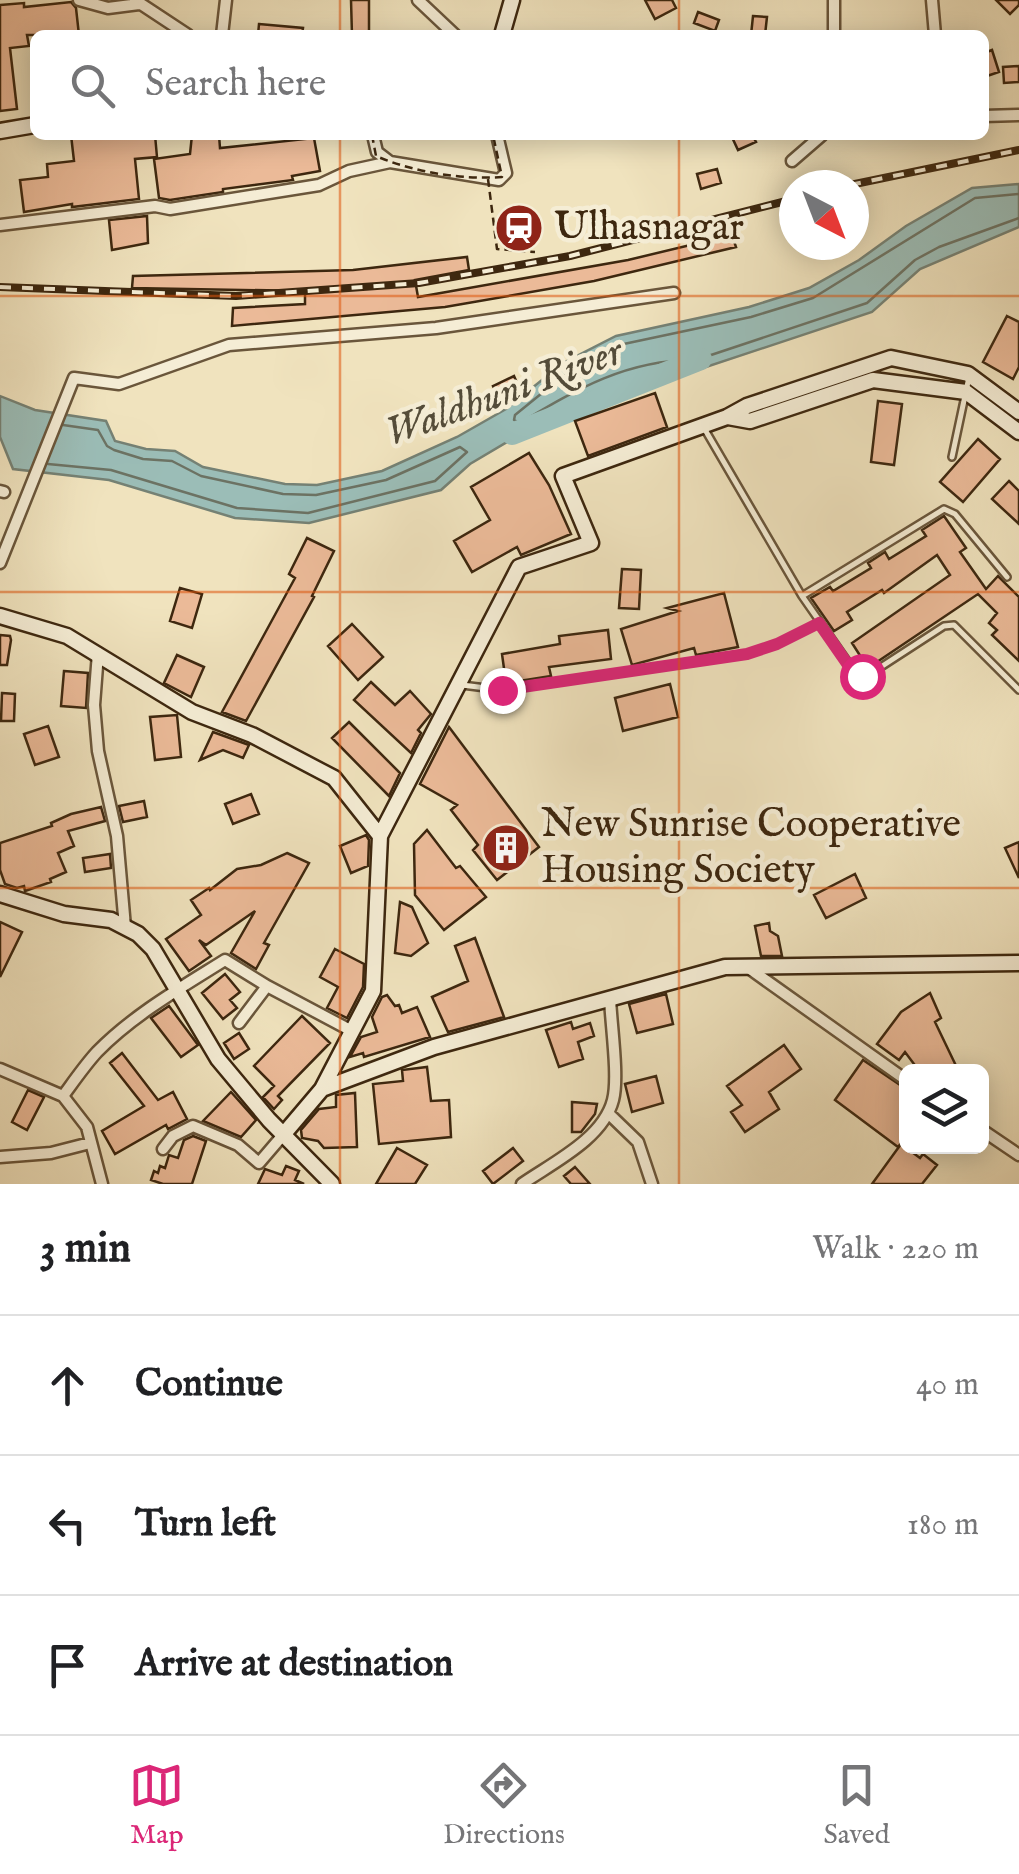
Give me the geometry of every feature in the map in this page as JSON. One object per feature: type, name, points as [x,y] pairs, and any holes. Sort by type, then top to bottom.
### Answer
[{"type":"street","points":[[78,0],[108,8],[137,2],[180,30]]},
{"type":"street","points":[[223,30],[226,0]]},
{"type":"street","points":[[418,0],[450,30]]},
{"type":"street","points":[[503,30],[512,0]]},
{"type":"street","points":[[834,0],[834,30]]},
{"type":"street","points":[[932,0],[935,30]]},
{"type":"street","points":[[989,116],[1019,115]]},
{"type":"street","points":[[0,131],[30,127]]},
{"type":"street","points":[[374,140],[377,152],[390,162]]},
{"type":"street","points":[[0,224],[155,206],[170,209],[290,190],[390,162],[500,180],[506,174],[496,140]]},
{"type":"street","points":[[792,161],[816,140]]},
{"type":"street","points":[[0,563],[74,378],[119,384],[230,345],[436,328],[674,293]]},
{"type":"street","points":[[163,1149],[173,1136],[192,1126],[238,1145],[258,1163],[322,1089],[373,991],[380,836],[519,567],[591,543],[563,476],[727,417],[747,406],[891,358],[970,375],[1019,412]]},
{"type":"street","points":[[727,417],[750,421],[873,380],[966,392],[1019,432]]},
{"type":"street","points":[[0,616],[67,636],[192,712],[252,735],[334,778],[380,836]]},
{"type":"street","points":[[98,653],[94,706],[98,751],[117,836],[125,927]]},
{"type":"street","points":[[0,894],[64,914],[111,920],[138,934],[153,950],[218,1059],[283,1135],[332,1184]]},
{"type":"street","points":[[63,1096],[97,1053],[177,990],[225,960],[352,1031]]},
{"type":"street","points":[[322,1089],[434,1047],[726,967],[1019,963]]},
{"type":"street","points":[[750,968],[899,1075]]},
{"type":"street","points":[[239,1023],[267,986]]},
{"type":"street","points":[[522,1184],[594,1132],[608,1113],[614,1097],[610,998]]},
{"type":"street","points":[[0,1069],[63,1096],[87,1127],[102,1184]]},
{"type":"street","points":[[608,1113],[638,1142],[652,1184]]},
{"type":"street","points":[[989,1135],[1019,1155]]},
{"type":"street","points":[[0,1158],[51,1153],[90,1143]]},
{"type":"lane","points":[[952,457],[970,375]]},
{"type":"lane","points":[[702,426],[802,596],[853,672],[862,676],[944,626],[954,625],[1019,690]]},
{"type":"lane","points":[[802,596],[944,509],[955,514],[1007,577]]},
{"type":"lane","points":[[458,685],[502,690],[747,654],[819,623]]},
{"type":"path","points":[[374,140],[376,156],[403,167],[488,178],[502,176],[496,140]]},
{"type":"path","points":[[488,178],[497,249],[535,252]]},
{"type":"water","points":[[1019,184],[1019,227],[920,269],[872,312],[697,370],[650,374],[588,394],[470,464],[441,490],[309,523],[235,518],[109,480],[13,469],[0,437],[0,396],[35,410],[106,421],[115,441],[175,451],[203,467],[285,484],[317,485],[382,471],[457,437],[506,409],[563,363],[616,336],[749,307],[809,288],[859,260],[869,260],[869,253],[906,226],[972,188]]},
{"type":"building","points":[[351,0],[369,0],[369,30],[352,30]]},
{"type":"building","points":[[645,0],[672,0],[676,8],[655,19]]},
{"type":"building","points":[[996,0],[1019,0],[1019,5],[1010,14]]},
{"type":"building","points":[[71,2],[76,8],[78,30],[30,30],[29,46],[10,48],[17,109],[0,111],[0,5],[24,3],[24,7]]},
{"type":"building","points":[[698,12],[719,20],[715,30],[694,23]]},
{"type":"building","points":[[753,16],[767,17],[766,30],[752,30]]},
{"type":"building","points":[[259,24],[303,28],[303,30],[258,30]]},
{"type":"building","points":[[992,50],[999,72],[989,75]]},
{"type":"building","points":[[1019,66],[1019,82],[1004,83],[1003,67]]},
{"type":"building","points":[[72,140],[155,140],[157,157],[135,159],[139,199],[24,212],[20,180],[48,177],[47,164],[74,161]]},
{"type":"building","points":[[191,140],[219,140],[220,148],[314,140],[320,171],[292,176],[293,180],[223,192],[170,200],[159,198],[154,159],[190,154]]},
{"type":"building","points":[[733,140],[756,142],[738,150]]},
{"type":"building","points":[[717,169],[721,183],[701,189],[697,174]]},
{"type":"building","points":[[147,216],[148,243],[112,250],[109,220]]},
{"type":"building","points":[[732,235],[736,247],[594,281],[445,307],[232,326],[233,308],[305,304],[305,291],[132,288],[133,276],[353,270],[467,257],[469,270],[415,280],[418,297],[628,260]]},
{"type":"building","points":[[1007,316],[1019,322],[1019,367],[1013,379],[983,362]]},
{"type":"building","points":[[514,376],[521,392],[500,401],[493,386]]},
{"type":"building","points":[[655,393],[667,427],[588,456],[575,421]]},
{"type":"building","points":[[878,401],[902,404],[894,465],[871,462]]},
{"type":"building","points":[[978,439],[1000,459],[963,502],[940,482]]},
{"type":"building","points":[[529,453],[549,485],[571,534],[521,555],[517,547],[472,572],[454,541],[490,520],[471,487]]},
{"type":"building","points":[[1009,481],[1019,491],[1019,524],[992,499]]},
{"type":"building","points":[[944,516],[966,548],[960,552],[986,589],[998,576],[1019,597],[1019,661],[992,635],[997,630],[989,623],[997,613],[978,594],[868,668],[852,643],[950,575],[937,555],[884,593],[882,590],[847,612],[852,620],[834,631],[811,598],[830,587],[833,591],[871,568],[868,563],[885,552],[889,559],[926,536],[922,530]]},
{"type":"building","points":[[307,538],[334,551],[314,597],[246,721],[222,712],[295,578],[289,574]]},
{"type":"building","points":[[622,569],[641,570],[639,609],[619,608]]},
{"type":"building","points":[[180,588],[202,594],[192,628],[170,621]]},
{"type":"building","points":[[724,593],[738,647],[696,655],[694,648],[632,665],[621,629],[678,611],[667,608]]},
{"type":"building","points":[[352,624],[383,657],[358,680],[328,646]]},
{"type":"building","points":[[608,630],[611,659],[549,667],[551,676],[506,683],[502,654],[560,644],[559,636]]},
{"type":"building","points":[[0,635],[10,636],[11,640],[7,665],[0,665]]},
{"type":"building","points":[[177,655],[204,667],[191,697],[164,683]]},
{"type":"building","points":[[64,671],[88,673],[86,708],[61,706]]},
{"type":"building","points":[[371,682],[395,705],[410,691],[431,714],[418,730],[421,733],[411,753],[354,700]]},
{"type":"building","points":[[670,684],[678,717],[623,731],[615,698]]},
{"type":"building","points":[[2,693],[15,694],[14,721],[1,721]]},
{"type":"building","points":[[177,715],[181,757],[155,760],[150,717]]},
{"type":"building","points":[[349,722],[400,773],[389,796],[332,738]]},
{"type":"building","points":[[48,726],[59,757],[35,765],[24,734]]},
{"type":"building","points":[[449,727],[539,847],[497,880],[473,850],[478,845],[451,810],[457,805],[420,784]]},
{"type":"building","points":[[213,732],[249,745],[243,758],[223,750],[200,760]]},
{"type":"building","points":[[251,794],[259,814],[233,824],[225,804]]},
{"type":"building","points":[[144,801],[147,817],[123,822],[119,806]]},
{"type":"building","points":[[101,807],[105,821],[68,831],[74,846],[58,853],[66,872],[25,891],[24,886],[5,884],[0,870],[0,843],[52,826],[51,823],[71,814]]},
{"type":"building","points":[[427,830],[456,868],[460,866],[486,897],[444,930],[415,895],[414,844]]},
{"type":"building","points":[[366,835],[368,866],[351,873],[340,846]]},
{"type":"building","points":[[1019,842],[1019,878],[1005,848]]},
{"type":"building","points":[[287,853],[309,863],[264,943],[269,945],[256,969],[231,953],[255,911],[206,945],[199,940],[211,956],[189,971],[166,939],[201,915],[191,900],[237,869],[261,865]]},
{"type":"building","points":[[110,854],[111,868],[85,872],[83,858]]},
{"type":"building","points":[[855,874],[866,898],[826,918],[814,895]]},
{"type":"building","points":[[400,902],[412,907],[428,943],[411,956],[395,953]]},
{"type":"building","points":[[0,922],[22,932],[0,977]]},
{"type":"building","points":[[769,923],[770,931],[778,936],[782,956],[761,956],[755,926]]},
{"type":"building","points":[[475,938],[504,1017],[448,1032],[432,997],[468,981],[455,946]]},
{"type":"building","points":[[335,949],[364,964],[363,987],[347,1018],[327,1008],[338,987],[320,977]]},
{"type":"building","points":[[225,974],[240,992],[230,1000],[237,1008],[223,1019],[202,993]]},
{"type":"building","points":[[930,993],[941,1018],[935,1022],[955,1064],[914,1064],[905,1052],[899,1060],[877,1044],[901,1012]]},
{"type":"building","points":[[666,994],[673,1024],[637,1033],[629,1004]]},
{"type":"building","points":[[387,995],[402,1013],[417,1007],[430,1037],[364,1057],[363,1053],[350,1057],[361,1037],[377,1032],[372,1017],[382,997]]},
{"type":"building","points":[[169,1006],[198,1045],[181,1057],[151,1018]]},
{"type":"building","points":[[302,1016],[330,1043],[278,1096],[282,1100],[274,1109],[263,1097],[274,1086],[254,1066]]},
{"type":"building","points":[[571,1022],[573,1029],[590,1023],[594,1036],[578,1042],[583,1059],[559,1067],[546,1030]]},
{"type":"building","points":[[239,1033],[249,1049],[234,1059],[224,1043]]},
{"type":"building","points":[[784,1045],[801,1069],[769,1092],[779,1109],[745,1132],[731,1112],[742,1105],[727,1086]]},
{"type":"building","points":[[122,1053],[158,1100],[173,1092],[187,1119],[168,1129],[166,1125],[115,1154],[102,1131],[144,1106],[110,1063]]},
{"type":"building","points":[[863,1060],[899,1084],[899,1146],[898,1147],[835,1100]]},
{"type":"building","points":[[427,1067],[431,1101],[449,1100],[451,1137],[379,1144],[373,1084],[403,1081],[402,1070]]},
{"type":"building","points":[[656,1076],[663,1103],[632,1112],[625,1084]]},
{"type":"building","points":[[28,1090],[44,1097],[27,1130],[12,1122]]},
{"type":"building","points":[[231,1092],[256,1120],[241,1137],[203,1121]]},
{"type":"building","points":[[355,1093],[357,1147],[324,1148],[318,1141],[302,1138],[301,1130],[319,1109],[336,1107],[336,1095]]},
{"type":"building","points":[[572,1102],[597,1104],[595,1114],[581,1132],[572,1132]]},
{"type":"building","points":[[193,1136],[206,1141],[192,1184],[151,1180],[154,1171],[158,1173],[160,1166],[165,1168],[169,1155],[178,1158],[184,1140]]},
{"type":"building","points":[[899,1147],[899,1154],[920,1158],[923,1154],[937,1165],[922,1184],[872,1184]]},
{"type":"building","points":[[397,1148],[427,1165],[415,1184],[376,1184]]},
{"type":"building","points":[[513,1148],[523,1161],[493,1184],[483,1171]]},
{"type":"building","points":[[286,1166],[299,1171],[295,1180],[304,1184],[258,1184],[265,1169],[282,1175]]},
{"type":"building","points":[[575,1167],[590,1184],[571,1184],[564,1176]]},
{"type":"waterway","name":"Waldhuni River","points":[[512,434],[701,359]]},
{"type":"railway","points":[[869,181],[1019,150]]},
{"type":"railway","points":[[0,287],[236,296],[419,283],[570,256],[779,203]]},
{"type":"place","name":"Ulhasnagar","points":[[519,228]]},
{"type":"place","name":"New Sunrise Cooperative Housing Society","points":[[506,848]]},
{"type":"route","points":[[502,690],[747,654],[819,623],[853,672],[862,676]]}]
